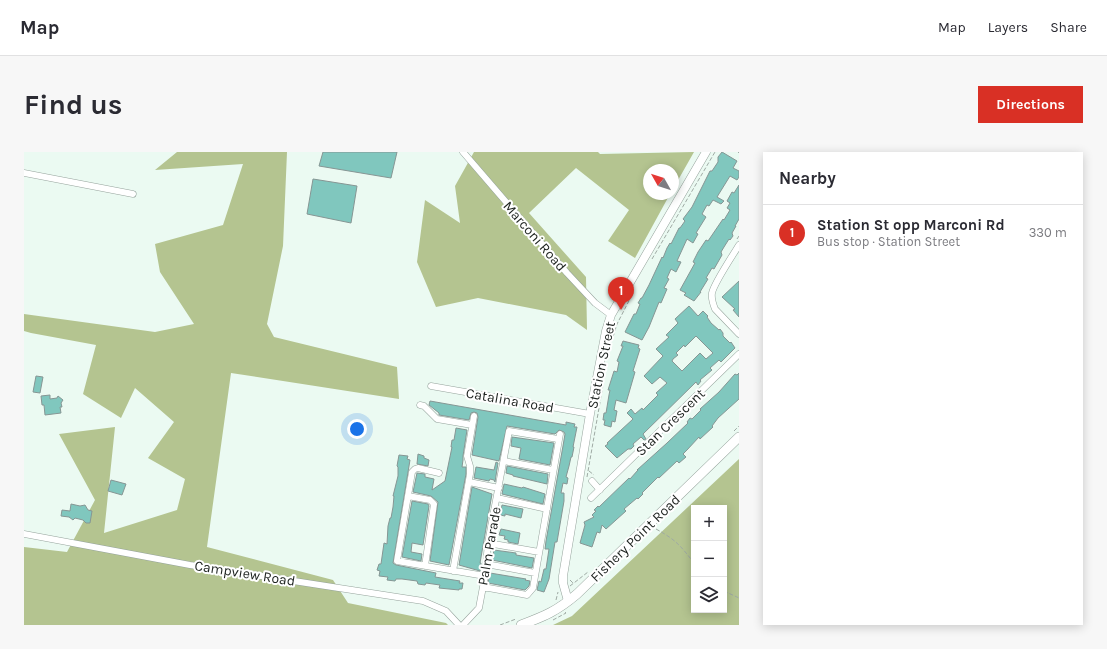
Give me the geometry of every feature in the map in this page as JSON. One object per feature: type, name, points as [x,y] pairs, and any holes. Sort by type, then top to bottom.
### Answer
[{"type":"main road","name":"Fishery Point Road","points":[[520,625],[542,617],[565,604],[739,437]]},
{"type":"street","name":"Marconi Road","points":[[463,152],[567,273],[595,303],[611,315]]},
{"type":"street","name":"Station Street","points":[[565,604],[563,576],[590,414],[606,331],[611,315],[706,152]]},
{"type":"street","points":[[24,173],[133,194]]},
{"type":"street","points":[[737,243],[712,295],[715,309],[739,334]]},
{"type":"street","name":"Stan Crescent","points":[[591,498],[739,354]]},
{"type":"street","name":"Catalina Road","points":[[431,386],[590,414]]},
{"type":"street","points":[[420,405],[424,406],[437,419],[472,425]]},
{"type":"street","points":[[453,571],[469,482],[470,466],[467,456],[474,416]]},
{"type":"street","name":"Palm Parade","points":[[463,625],[479,608],[485,576],[488,543],[509,431],[559,437],[553,470]]},
{"type":"street","points":[[483,586],[527,595],[532,588],[547,509],[553,470],[504,461]]},
{"type":"street","points":[[439,473],[422,469],[415,469],[412,472],[397,561],[485,576]]},
{"type":"street","points":[[591,478],[600,490]]},
{"type":"street","points":[[469,482],[499,488]]},
{"type":"street","points":[[408,496],[430,500],[434,504],[425,566]]},
{"type":"street","points":[[497,498],[547,509]]},
{"type":"street","name":"Campview Road","points":[[24,534],[190,564],[423,602],[446,611],[459,625]]},
{"type":"street","points":[[488,543],[539,552]]},
{"type":"street","points":[[486,564],[535,573]]},
{"type":"path","points":[[649,264],[715,152]]},
{"type":"path","points":[[737,243],[739,236]]},
{"type":"path","points":[[612,338],[617,324],[633,292]]},
{"type":"path","points":[[591,478],[588,471],[604,383]]},
{"type":"path","points":[[588,471],[591,478]]},
{"type":"path","points":[[649,524],[674,539],[691,559]]},
{"type":"path","points":[[570,579],[570,581],[574,584]]},
{"type":"path","points":[[565,589],[558,592],[556,600],[565,604]]},
{"type":"path","points":[[727,592],[739,598]]},
{"type":"green space","points":[[177,152],[287,152],[283,246],[267,324],[274,337],[397,367],[399,399],[231,373],[207,547],[333,580],[348,603],[446,623],[448,625],[24,625],[24,547],[67,552],[95,500],[59,434],[115,427],[104,533],[177,510],[185,479],[148,458],[174,422],[135,388],[121,418],[83,394],[96,345],[24,331],[24,314],[155,332],[194,324],[160,272],[155,244],[223,225],[243,164],[155,170]]},
{"type":"green space","points":[[474,152],[598,152],[600,154],[694,152],[679,178],[679,164],[643,164],[643,200],[667,200],[635,258],[608,241],[629,210],[576,168],[529,213],[586,277],[587,330],[566,315],[478,298],[436,307],[417,262],[425,200],[460,223],[455,186]]},
{"type":"green space","points":[[739,459],[739,625],[553,625],[572,616]]},
{"type":"building","points":[[323,152],[397,152],[391,178],[319,166]]},
{"type":"building","points":[[722,152],[737,161],[733,168],[739,171],[739,177],[737,180],[730,176],[717,197],[724,201],[721,204],[713,200],[709,206],[707,205],[702,214],[706,217],[696,233],[698,234],[693,243],[687,239],[677,261],[681,262],[676,272],[671,269],[667,278],[669,279],[664,288],[667,289],[661,303],[659,302],[642,340],[625,332],[634,314],[636,314],[640,304],[638,303],[649,285],[662,257],[663,258],[667,248],[685,221],[683,219],[692,207],[710,171],[712,171],[718,162],[718,157]]},
{"type":"building","points":[[313,179],[357,186],[351,223],[307,214]]},
{"type":"building","points":[[739,185],[739,219],[732,233],[733,236],[730,240],[729,239],[721,252],[722,255],[714,269],[712,268],[706,278],[708,279],[701,292],[694,301],[684,295],[686,293],[680,290],[695,263],[693,262],[698,252],[706,240],[708,241],[723,219],[724,220],[730,210],[727,208],[730,203],[727,201],[732,192],[734,193]]},
{"type":"building","points":[[739,281],[739,317],[733,310],[735,309],[722,297]]},
{"type":"building","points":[[689,306],[698,316],[703,311],[708,316],[707,317],[711,323],[719,330],[720,329],[723,336],[730,343],[731,342],[735,348],[721,362],[719,360],[710,368],[712,370],[700,380],[701,381],[698,385],[696,382],[643,434],[646,439],[644,440],[641,437],[633,444],[634,446],[631,449],[628,449],[617,458],[605,446],[633,419],[627,413],[631,409],[635,414],[642,408],[643,410],[658,395],[656,393],[667,383],[660,377],[652,384],[644,376],[663,356],[656,349],[669,337],[666,335],[678,323],[675,319]],"holes":[[[696,336],[713,353],[706,359],[700,353],[682,371],[672,361],[678,355],[676,353],[684,345],[685,347]]]},
{"type":"building","points":[[623,341],[639,345],[638,348],[640,349],[633,371],[635,372],[626,403],[616,400],[614,410],[617,411],[615,422],[612,421],[611,427],[604,425],[605,420],[603,420],[604,413],[606,413],[610,390],[608,390],[614,371],[617,372],[619,362],[617,361],[623,346],[621,346]]},
{"type":"building","points":[[739,373],[739,399],[718,418],[712,426],[713,427],[700,439],[699,437],[683,454],[686,457],[679,463],[677,461],[659,478],[658,477],[638,499],[637,498],[624,509],[626,511],[606,529],[602,525],[600,533],[597,532],[592,547],[580,543],[585,525],[584,522],[594,517],[592,515],[596,511],[594,510],[629,478],[630,479],[637,470],[688,423],[687,422],[690,418],[692,419],[701,410],[700,409],[719,392],[735,374],[737,375]]},
{"type":"building","points":[[36,376],[43,377],[40,393],[33,392]]},
{"type":"building","points":[[50,395],[50,399],[57,398],[58,396],[63,400],[61,403],[62,407],[60,407],[61,413],[45,415],[41,396]]},
{"type":"building","points":[[430,401],[566,425],[566,422],[575,424],[574,427],[577,427],[572,457],[566,477],[568,478],[567,484],[563,483],[561,493],[564,493],[564,501],[557,542],[555,542],[549,579],[544,592],[537,590],[539,581],[541,582],[544,569],[546,569],[549,549],[545,549],[546,541],[565,434],[564,432],[559,430],[555,434],[507,426],[499,461],[472,455],[478,417],[477,413],[471,413],[469,420],[439,415],[439,413],[429,405]]},
{"type":"building","points":[[456,428],[467,430],[462,467],[466,467],[466,474],[449,565],[430,561],[438,502],[431,496],[413,492],[417,473],[425,474],[425,477],[434,479],[432,490],[445,481],[452,440],[454,440]]},
{"type":"building","points":[[512,437],[554,443],[550,465],[519,459],[521,448],[511,446]]},
{"type":"building","points":[[418,454],[429,460],[428,466],[417,464]]},
{"type":"building","points":[[399,455],[408,456],[407,459],[410,460],[393,563],[396,565],[436,573],[435,577],[460,581],[459,583],[463,583],[462,589],[439,588],[440,585],[426,583],[425,585],[418,584],[417,581],[402,579],[396,579],[395,581],[387,580],[388,577],[379,576],[380,571],[377,570],[379,564],[381,564],[384,543],[387,544],[388,526],[391,518],[393,496],[398,476],[397,466]]},
{"type":"building","points":[[496,462],[498,463],[495,482],[494,480],[490,479],[489,481],[474,478],[476,467],[494,470]]},
{"type":"building","points":[[507,466],[548,474],[547,484],[506,473]]},
{"type":"building","points":[[111,480],[126,484],[122,495],[108,491]]},
{"type":"building","points":[[504,484],[523,487],[545,494],[543,504],[502,494]]},
{"type":"building","points":[[472,487],[492,494],[480,563],[480,571],[459,565]]},
{"type":"building","points":[[412,501],[428,504],[429,506],[423,545],[412,543],[411,552],[422,554],[421,561],[402,557]]},
{"type":"building","points":[[71,504],[80,506],[85,505],[88,510],[92,511],[90,523],[86,523],[83,520],[75,518],[73,520],[69,517],[61,516],[62,510],[70,511]]},
{"type":"building","points":[[502,505],[523,509],[521,518],[505,514],[505,516],[500,515]]},
{"type":"building","points":[[501,529],[520,533],[518,544],[508,542],[508,540],[504,539],[505,536],[499,535]]},
{"type":"building","points":[[494,550],[516,553],[516,555],[534,558],[532,568],[492,560]]},
{"type":"building","points":[[490,573],[526,579],[525,580],[530,581],[529,586],[525,590],[488,583]]},
{"type":"place","name":"Station St opp Marconi Rd","points":[[621,310]]}]
